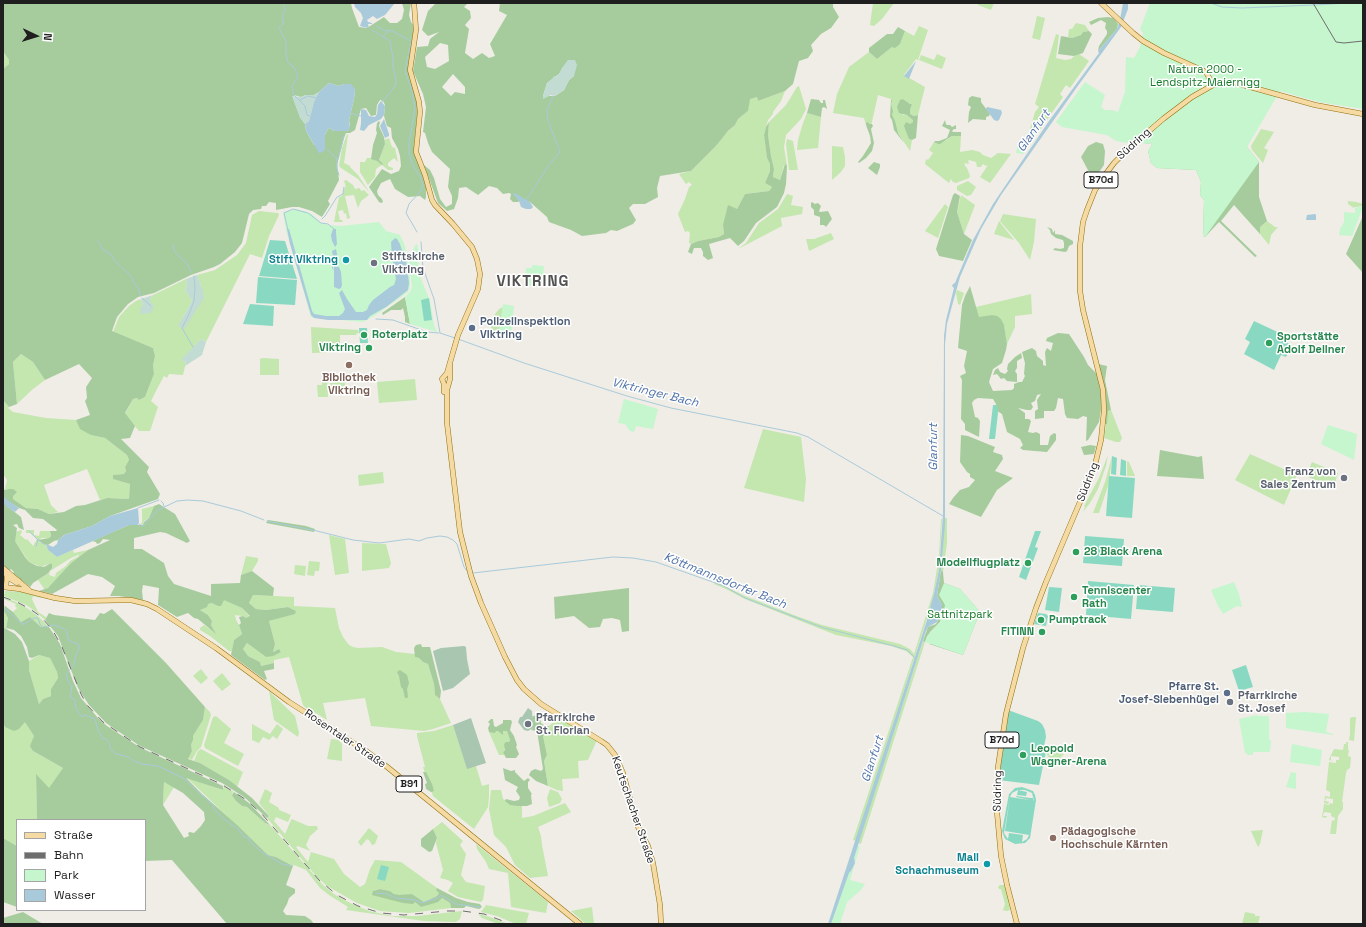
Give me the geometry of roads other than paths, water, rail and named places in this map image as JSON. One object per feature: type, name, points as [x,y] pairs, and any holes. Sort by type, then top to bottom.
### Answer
[{"type":"main road","name":"Keutschacher Straße","points":[[414,3],[416,30],[410,70],[419,102],[420,112],[416,152],[425,175],[432,200],[472,247],[476,254],[480,268],[478,289],[458,335],[447,380],[447,423],[463,549],[476,590],[491,628],[518,680],[530,695],[541,704],[602,741],[615,755],[623,773],[637,825],[651,854],[660,905],[661,924]]},
{"type":"main road","points":[[1101,3],[1123,25],[1143,41],[1206,72],[1213,85]]},
{"type":"main road","name":"B70d","points":[[1213,85],[1236,82],[1308,103],[1363,114]]},
{"type":"main road","name":"Südring","points":[[1017,924],[1007,885],[998,832],[997,780],[1000,754],[1011,691],[1023,648],[1046,582],[1091,479],[1104,411],[1102,390],[1080,291],[1080,246],[1083,222],[1095,190],[1114,163],[1163,119],[1192,97],[1213,85]]},
{"type":"main road","points":[[4,569],[7,577],[5,587]]},
{"type":"main road","points":[[4,569],[28,589],[35,592]]},
{"type":"main road","points":[[7,577],[16,583],[19,581]]},
{"type":"main road","points":[[3,582],[7,577]]},
{"type":"main road","name":"B91","points":[[5,587],[35,592]]},
{"type":"main road","name":"Rosentaler Straße","points":[[35,592],[74,601],[124,600],[140,602],[157,609],[216,648],[288,701],[366,751],[406,781],[580,924]]},
{"type":"water","points":[[354,3],[395,3],[385,15],[377,19],[373,16],[367,20],[368,22],[372,23],[368,24],[368,28],[360,26],[363,18],[361,13],[355,7]]},
{"type":"water","name":"Glanfurt","points":[[1123,3],[1128,3],[1128,9],[1121,27],[1001,195],[981,229],[960,277],[947,324],[945,344],[945,525],[937,596],[942,608],[937,622],[928,627],[926,631],[854,858],[855,863],[849,873],[831,924],[828,924],[927,620],[939,570],[943,514],[944,336],[946,320],[954,288],[952,286],[955,283],[973,240],[993,204],[1049,121],[1099,53],[1098,51],[1117,29]]},
{"type":"water","points":[[916,61],[909,79],[904,76]]},
{"type":"water","points":[[329,83],[339,86],[351,84],[355,89],[349,120],[350,128],[348,131],[334,131],[330,128],[328,129],[325,135],[325,149],[323,152],[319,153],[306,131],[305,124],[309,121],[314,102],[319,92]]},
{"type":"water","points":[[381,101],[385,106],[384,115],[381,119],[369,125],[364,131],[360,130],[361,109],[366,110],[369,116],[375,117],[377,114],[378,105]]},
{"type":"water","points":[[987,107],[1001,110],[1002,113],[999,120],[994,120],[986,109]]},
{"type":"water","points":[[384,119],[389,134],[389,136],[385,138],[380,126]]},
{"type":"water","points":[[515,193],[530,202],[533,207],[531,209],[526,209],[521,207],[519,201],[513,194]]},
{"type":"water","points":[[1315,214],[1316,220],[1306,220],[1307,215]]},
{"type":"water","points":[[287,229],[289,229],[314,314],[339,316],[343,313],[345,309],[339,293],[342,290],[356,312],[363,312],[367,310],[373,300],[394,285],[396,279],[391,242],[395,238],[400,244],[406,260],[409,283],[408,290],[386,307],[370,316],[367,320],[328,320],[314,318],[311,315]]},
{"type":"water","points":[[333,229],[336,229],[337,244],[335,247],[331,235]]},
{"type":"water","points":[[336,249],[339,262],[334,263],[332,251]]},
{"type":"water","points":[[334,266],[339,267],[341,272],[342,285],[339,289],[334,287]]},
{"type":"water","points":[[3,496],[19,508],[15,512],[6,506],[3,501]]},
{"type":"water","points":[[138,508],[138,525],[129,525],[57,557],[48,550],[46,544],[53,547],[64,535],[92,526],[110,516]]},
{"type":"waterway","points":[[284,3],[285,11],[282,16],[283,24],[279,28],[286,41],[286,55],[288,63],[294,67],[298,75],[292,87],[294,95],[305,106],[307,115],[310,116]]},
{"type":"waterway","points":[[1211,3],[1222,7],[1242,8],[1314,5]]},
{"type":"waterway","points":[[1315,5],[1347,3]]},
{"type":"waterway","name":"Viktringer Bach","points":[[376,26],[383,30],[392,31],[411,41],[405,71],[412,91],[415,109],[409,143],[409,154],[413,166],[421,178],[423,186],[420,192],[409,204],[406,213],[417,232]]},
{"type":"waterway","points":[[372,30],[390,41],[393,58],[396,85],[382,102]]},
{"type":"waterway","name":"Viktringer Bach","points":[[383,37],[388,31]]},
{"type":"waterway","points":[[300,100],[308,96],[317,98]]},
{"type":"waterway","points":[[527,199],[549,165],[560,152],[548,120],[547,110],[553,96]]},
{"type":"waterway","points":[[350,113],[361,116]]},
{"type":"waterway","points":[[338,159],[344,136]]},
{"type":"waterway","points":[[327,149],[337,159],[337,169],[339,175]]},
{"type":"waterway","points":[[322,219],[337,197],[343,194],[344,187]]},
{"type":"waterway","points":[[288,230],[284,213],[293,209],[308,213],[321,223],[328,224],[334,229]]},
{"type":"waterway","points":[[98,241],[103,250],[111,254],[114,260],[130,275],[139,289],[141,296]]},
{"type":"waterway","name":"Viktringer Bach","points":[[421,242],[423,268],[434,299],[440,333],[455,338]]},
{"type":"waterway","points":[[173,245],[174,251],[188,265],[191,272]]},
{"type":"waterway","points":[[333,269],[331,262],[334,257]]},
{"type":"waterway","points":[[193,347],[182,328],[194,301],[194,276]]},
{"type":"waterway","points":[[142,298],[151,306]]},
{"type":"waterway","points":[[376,319],[393,320],[427,332],[439,333]]},
{"type":"waterway","name":"Viktringer Bach","points":[[458,339],[524,363],[627,396],[671,408],[797,433],[808,437],[943,516]]},
{"type":"waterway","points":[[138,508],[159,500]]},
{"type":"waterway","name":"Köttmannsdorfer Bach","points":[[139,524],[143,526],[158,510],[177,501],[188,500],[203,501],[241,511],[264,520]]},
{"type":"waterway","points":[[161,501],[164,506]]},
{"type":"waterway","name":"Köttmannsdorfer Bach","points":[[267,521],[353,540],[379,543],[409,539],[419,541],[440,536],[447,537],[457,544],[464,567],[467,571]]},
{"type":"waterway","name":"Köttmannsdorfer Bach","points":[[29,531],[44,544]]},
{"type":"waterway","name":"Köttmannsdorfer Bach","points":[[36,546],[38,540]]},
{"type":"waterway","name":"Köttmannsdorfer Bach","points":[[473,573],[613,557],[633,558],[656,562],[724,586],[745,598],[821,627],[907,650],[916,659]]},
{"type":"waterway","points":[[3,607],[21,624],[25,624],[34,618],[38,618],[42,627],[54,625],[66,630],[69,641],[78,644],[79,648],[74,665],[66,674],[72,687],[70,697],[75,700],[76,709],[82,717],[85,715],[95,719],[98,730],[103,739],[106,739],[109,743],[111,750],[116,754],[129,757],[133,761],[158,766],[183,778],[213,805],[214,809],[224,819],[239,830],[244,837],[249,838],[249,841],[262,852],[282,864],[291,866]]},
{"type":"waterway","points":[[376,893],[387,894],[396,898],[415,900],[421,903],[438,898],[441,895],[456,904],[480,907]]},
{"type":"tram line","points":[[1313,3],[1336,42],[1344,43],[1363,41]]},
{"type":"railway","points":[[3,597],[30,609],[40,616],[52,629],[62,647],[87,705],[103,722],[140,747],[221,784],[245,799],[261,813],[319,880],[337,895],[358,906],[381,913],[404,915],[463,911],[484,914],[511,924]]},
{"type":"place","name":"Stift Viktring","points":[[346,260]]},
{"type":"place","name":"Stiftskirche Viktring","points":[[374,263]]},
{"type":"place","name":"Polizeiinspektion Viktring","points":[[472,328]]},
{"type":"place","name":"Roterplatz","points":[[364,335]]},
{"type":"place","name":"Sportstätte Adolf Deliner","points":[[1269,343]]},
{"type":"place","name":"Viktring","points":[[369,348]]},
{"type":"place","name":"Bibliothek Viktring","points":[[349,365]]},
{"type":"place","name":"Franz von Sales Zentrum","points":[[1344,478]]},
{"type":"place","name":"28 Black Arena","points":[[1076,552]]},
{"type":"place","name":"Modellflugplatz","points":[[1028,563]]},
{"type":"place","name":"Tenniscenter Rath","points":[[1074,597]]},
{"type":"place","name":"Pumptrack","points":[[1041,620]]},
{"type":"place","name":"FITINN","points":[[1042,632]]},
{"type":"place","name":"Pfarre St. Josef-Siebenhügel","points":[[1227,693]]},
{"type":"place","name":"Pfarrkirche St. Josef","points":[[1230,702]]},
{"type":"place","name":"Pfarrkirche St. Florian","points":[[528,724]]},
{"type":"place","name":"Leopold Wagner-Arena","points":[[1023,755]]},
{"type":"place","name":"Pädagogische Hochschule Kärnten","points":[[1053,838]]},
{"type":"place","name":"Mali Schachmuseum","points":[[987,864]]},
{"type":"district","name":"VIKTRING","points":[[533,282]]},
{"type":"park label","name":"Natura 2000 - Lendspitz-Maiernigg","points":[[1205,76]]},
{"type":"park label","name":"Sattnitzpark","points":[[960,615]]}]
